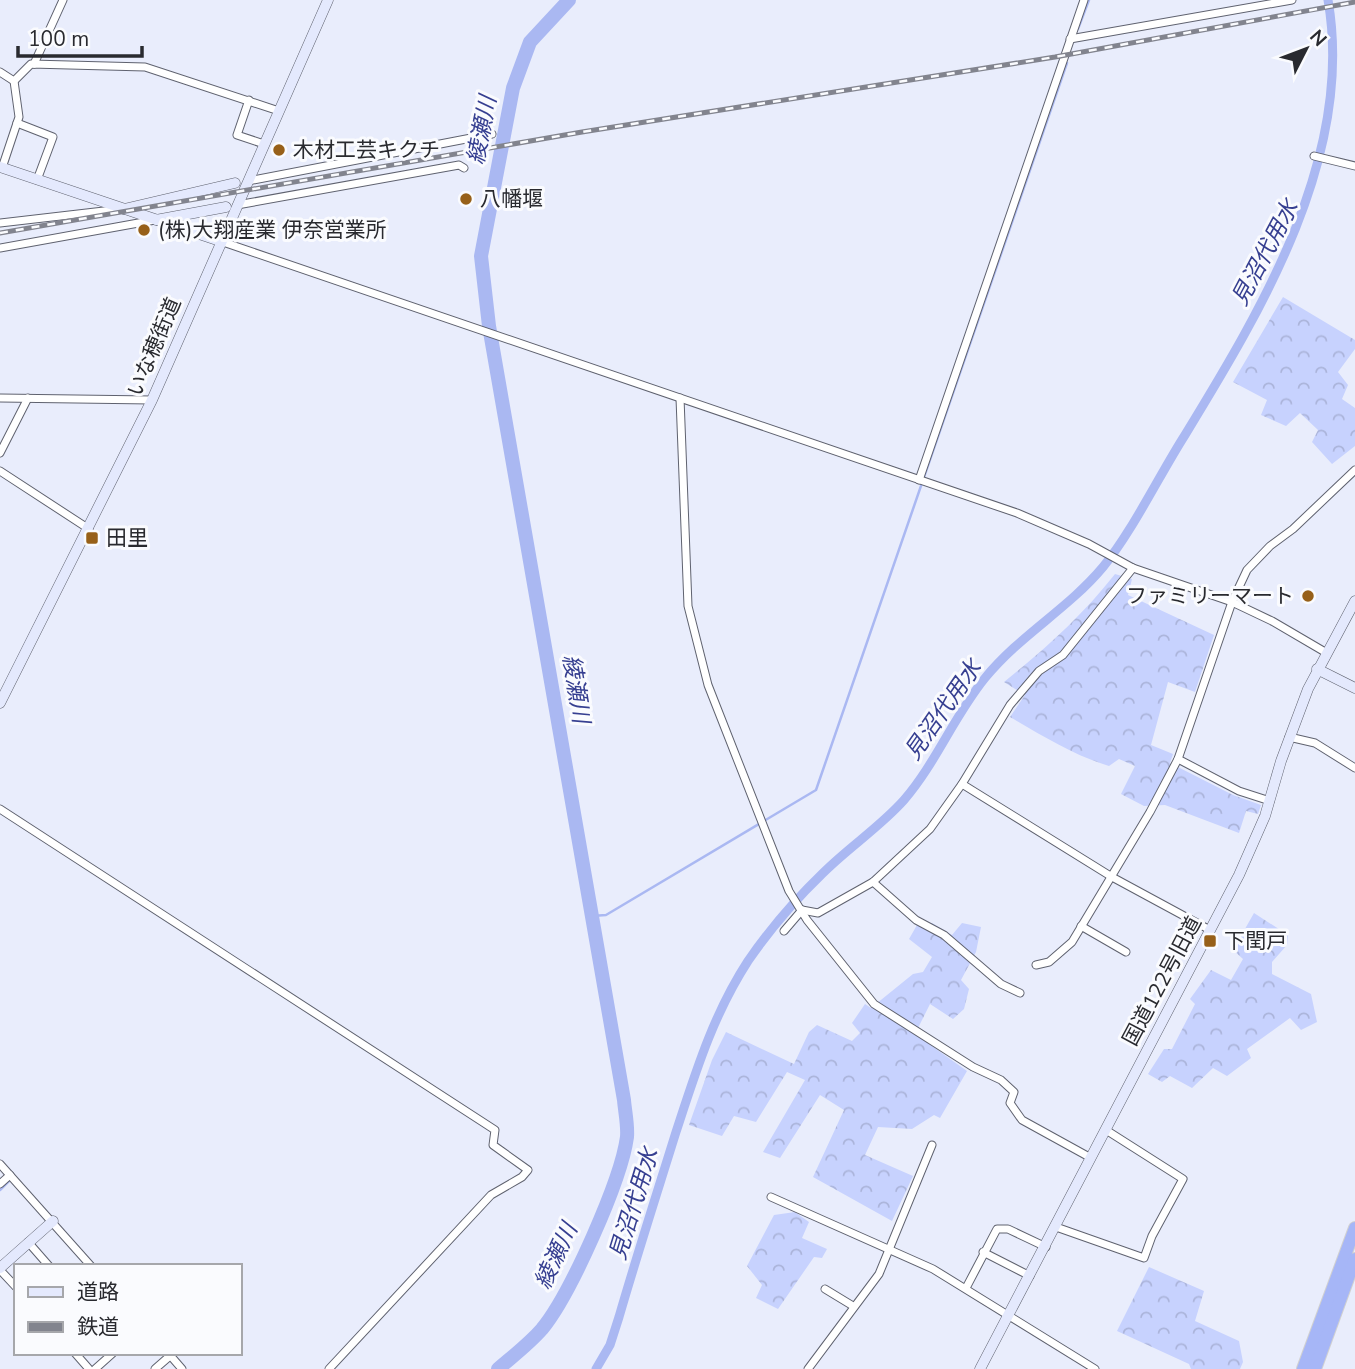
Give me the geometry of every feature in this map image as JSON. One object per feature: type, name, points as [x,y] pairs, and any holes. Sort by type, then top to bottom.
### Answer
[{"type":"highway","points":[[1303,1369],[1355,1228]]},
{"type":"highway","points":[[1315,1369],[1355,1259]]},
{"type":"street","points":[[13,81],[34,64],[63,0]]},
{"type":"street","name":"いな穂街道","points":[[0,703],[152,400],[220,241],[231,206],[247,181],[328,0]]},
{"type":"street","points":[[919,480],[1084,0]]},
{"type":"street","points":[[1070,39],[1292,0]]},
{"type":"street","points":[[34,64],[145,67],[279,111]]},
{"type":"street","points":[[0,72],[13,81],[17,123],[1,168],[510,338],[1017,513],[1133,568],[1232,602],[1272,621],[1325,652]]},
{"type":"street","points":[[249,100],[237,135],[264,144]]},
{"type":"street","points":[[17,123],[53,137],[37,180]]},
{"type":"street","points":[[247,181],[492,134]]},
{"type":"street","points":[[1314,156],[1355,166]]},
{"type":"street","points":[[0,248],[459,165],[464,168]]},
{"type":"street","points":[[0,223],[124,209],[235,183]]},
{"type":"street","points":[[0,398],[152,400]]},
{"type":"street","points":[[0,453],[28,398]]},
{"type":"street","points":[[680,398],[691,620],[708,685],[736,762],[792,898],[844,970],[874,1004],[973,1067],[1001,1080],[1014,1092],[1010,1103],[1022,1119],[1091,1158]]},
{"type":"street","points":[[1036,965],[1058,956],[1072,942],[1129,851],[1178,759],[1232,602],[1247,570],[1261,554],[1355,470]]},
{"type":"street","points":[[0,471],[89,529]]},
{"type":"street","points":[[800,908],[818,913],[873,882],[930,829],[962,784],[1010,705],[1038,671],[1063,655],[1133,568]]},
{"type":"street","name":"国道122号旧道","points":[[980,1369],[1257,838],[1289,737],[1317,669],[1355,601]]},
{"type":"street","points":[[1317,669],[1355,688]]},
{"type":"street","points":[[1289,737],[1315,744],[1355,768]]},
{"type":"street","points":[[1178,759],[1239,791],[1270,801]]},
{"type":"street","points":[[962,784],[1112,877],[1210,930]]},
{"type":"street","points":[[0,809],[495,1130],[493,1145],[528,1170],[522,1177],[491,1195],[329,1369]]},
{"type":"street","points":[[873,882],[916,920],[944,935],[1001,984],[1020,993]]},
{"type":"street","points":[[784,931],[800,908]]},
{"type":"street","points":[[1081,926],[1126,952]]},
{"type":"street","points":[[1056,1227],[1144,1258],[1152,1236],[1183,1179],[1106,1130]]},
{"type":"street","points":[[808,1369],[878,1274],[891,1249],[932,1145]]},
{"type":"street","points":[[0,1164],[89,1264]]},
{"type":"street","points":[[0,1184],[10,1175]]},
{"type":"street","points":[[771,1197],[891,1249],[966,1288],[1094,1369]]},
{"type":"street","points":[[14,1285],[0,1269],[53,1221]]},
{"type":"street","points":[[966,1288],[997,1228],[1008,1229],[1046,1247]]},
{"type":"street","points":[[28,1242],[46,1264]]},
{"type":"street","points":[[983,1252],[1030,1276]]},
{"type":"street","points":[[825,1289],[853,1306]]},
{"type":"street","points":[[77,1355],[89,1369]]},
{"type":"street","points":[[95,1369],[111,1355]]},
{"type":"street","points":[[155,1369],[169,1355]]},
{"type":"street","points":[[171,1355],[183,1369]]},
{"type":"green space","points":[[1283,297],[1355,340],[1355,349],[1338,372],[1348,385],[1342,399],[1355,408],[1355,446],[1332,464],[1312,442],[1318,430],[1300,413],[1286,426],[1261,415],[1267,400],[1233,382]]},
{"type":"green space","points":[[1115,574],[1132,579],[1128,595],[1214,635],[1195,692],[1168,682],[1151,745],[1173,754],[1170,763],[1233,795],[1261,805],[1258,814],[1246,811],[1239,833],[1165,805],[1144,806],[1121,794],[1135,766],[1119,759],[1109,766],[1096,762],[1010,717],[1025,695],[1004,682],[1090,604]]},
{"type":"green space","points":[[1254,913],[1288,935],[1287,945],[1272,962],[1272,974],[1311,994],[1317,1022],[1301,1030],[1290,1018],[1247,1049],[1251,1058],[1227,1076],[1213,1068],[1192,1088],[1170,1076],[1162,1082],[1148,1074],[1164,1049],[1172,1049],[1195,1004],[1190,999],[1211,970],[1231,980],[1243,959],[1233,950]]},
{"type":"green space","points":[[932,923],[952,935],[962,923],[981,927],[976,952],[961,980],[969,989],[964,1009],[953,1019],[930,1004],[915,1034],[967,1071],[940,1118],[934,1115],[912,1129],[878,1127],[865,1155],[913,1176],[892,1221],[813,1177],[844,1110],[820,1095],[780,1158],[763,1152],[805,1080],[787,1072],[756,1122],[734,1116],[722,1136],[689,1125],[712,1060],[726,1032],[794,1064],[809,1032],[817,1025],[852,1041],[860,1033],[852,1023],[865,1004],[871,1008],[913,974],[923,972],[932,957],[909,939],[917,925]]},
{"type":"green space","points":[[795,1212],[809,1222],[802,1238],[827,1249],[822,1258],[814,1257],[778,1309],[756,1298],[762,1285],[747,1266],[774,1215]]},
{"type":"green space","points":[[1149,1267],[1204,1291],[1195,1321],[1239,1341],[1243,1362],[1240,1369],[1191,1369],[1189,1364],[1117,1331]]},
{"type":"waterway","name":"綾瀬川","points":[[498,1369],[542,1329],[566,1291],[605,1208],[627,1137],[624,1100],[489,326],[481,256],[513,88],[530,42],[569,0]]},
{"type":"waterway","points":[[1078,29],[1089,0]]},
{"type":"waterway","name":"見沼代用水","points":[[596,1369],[610,1345],[698,1065],[725,1002],[748,961],[774,926],[813,883],[904,800],[926,771],[985,678],[1103,567],[1135,520],[1244,336],[1296,228],[1315,173],[1328,116],[1333,58],[1328,0]]},
{"type":"waterway","points":[[592,916],[606,915],[816,790],[1067,63]]},
{"type":"waterway","points":[[0,1190],[9,1181]]},
{"type":"railway","points":[[0,233],[582,132],[1055,57],[1355,2]]},
{"type":"place","name":"木材工芸キクチ","points":[[279,150]]},
{"type":"place","name":"八幡堰","points":[[466,199]]},
{"type":"place","name":"(株)大翔産業 伊奈営業所","points":[[144,230]]},
{"type":"place","name":"田里","points":[[92,538]]},
{"type":"place","name":"ファミリーマート","points":[[1308,596]]},
{"type":"place","name":"下閏戸","points":[[1210,941]]}]
